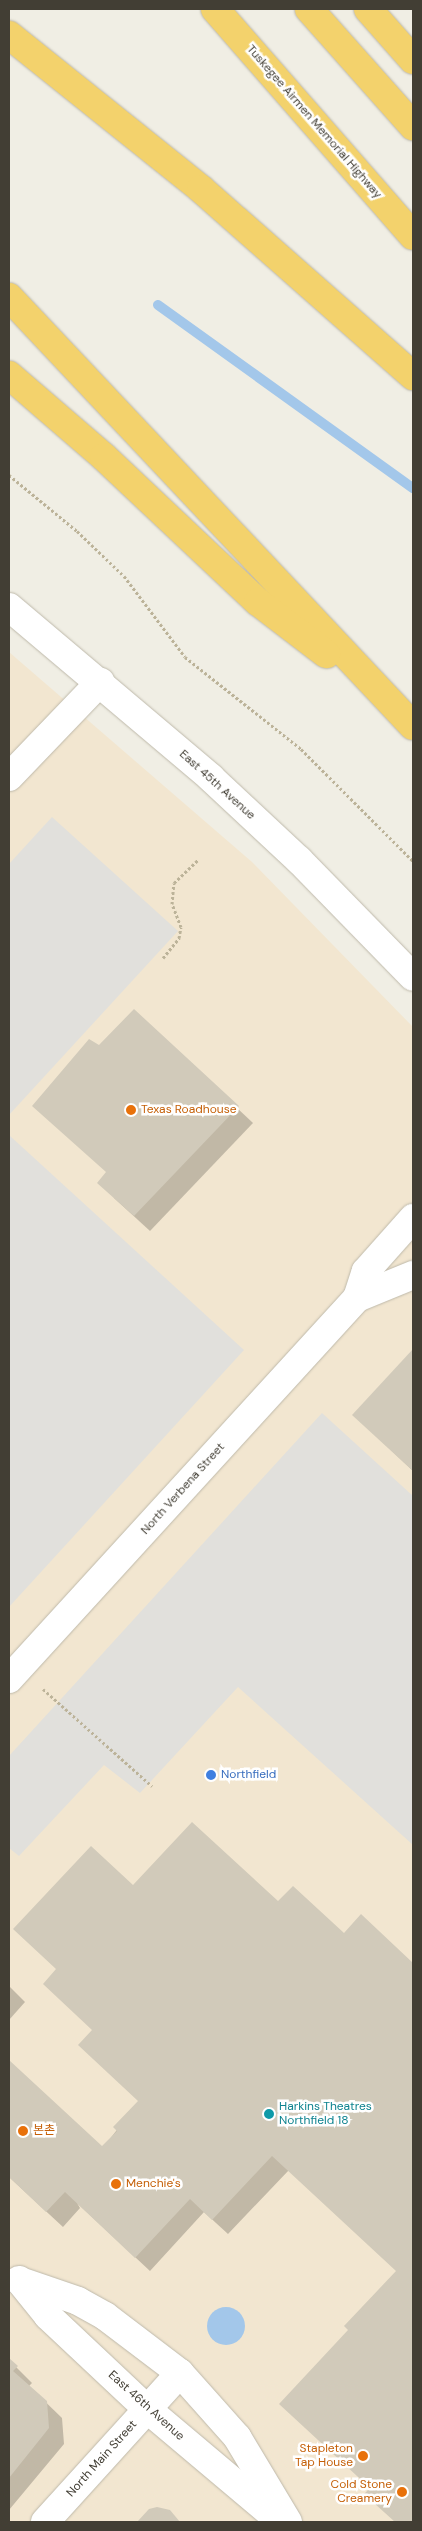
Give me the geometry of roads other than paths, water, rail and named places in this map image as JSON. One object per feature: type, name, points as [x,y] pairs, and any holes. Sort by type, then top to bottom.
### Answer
[{"type":"highway","name":"Tuskegee Airmen Memorial Highway","points":[[215,9],[413,236]]},
{"type":"highway","points":[[309,9],[413,126]]},
{"type":"highway","points":[[368,9],[413,60]]},
{"type":"highway","points":[[9,35],[201,189],[413,376]]},
{"type":"highway","points":[[9,297],[413,726]]},
{"type":"highway","points":[[9,374],[104,457],[258,602],[394,707]]},
{"type":"street","name":"East 45th Avenue","points":[[9,608],[100,682],[211,778],[292,854],[413,976]]},
{"type":"street","points":[[9,777],[100,682]]},
{"type":"street","name":"North Verbena Street","points":[[358,1298],[366,1272],[413,1218]]},
{"type":"street","name":"North Verbena Street","points":[[14,1673],[358,1298],[413,1274]]},
{"type":"street","name":"East 46th Avenue","points":[[14,2276],[78,2302],[105,2316],[180,2374],[237,2437],[288,2522]]},
{"type":"street","name":"East 46th Avenue","points":[[14,2276],[48,2316],[147,2409],[281,2522]]},
{"type":"street","name":"North Main Street","points":[[45,2522],[180,2374]]},
{"type":"water","points":[[226,2307],[239,2313],[245,2326],[239,2339],[226,2345],[213,2339],[207,2326],[213,2313]]},
{"type":"waterway","points":[[158,305],[413,488]]},
{"type":"place","name":"Texas Roadhouse","points":[[131,1110]]},
{"type":"place","name":"Northfield","points":[[211,1775]]},
{"type":"place","name":"Harkins Theatres Northfield 18","points":[[269,2114]]},
{"type":"place","name":"본촌","points":[[23,2131]]},
{"type":"place","name":"Menchie's","points":[[116,2184]]},
{"type":"place","name":"Stapleton Tap House","points":[[363,2456]]},
{"type":"place","name":"Cold Stone Creamery","points":[[402,2492]]}]
